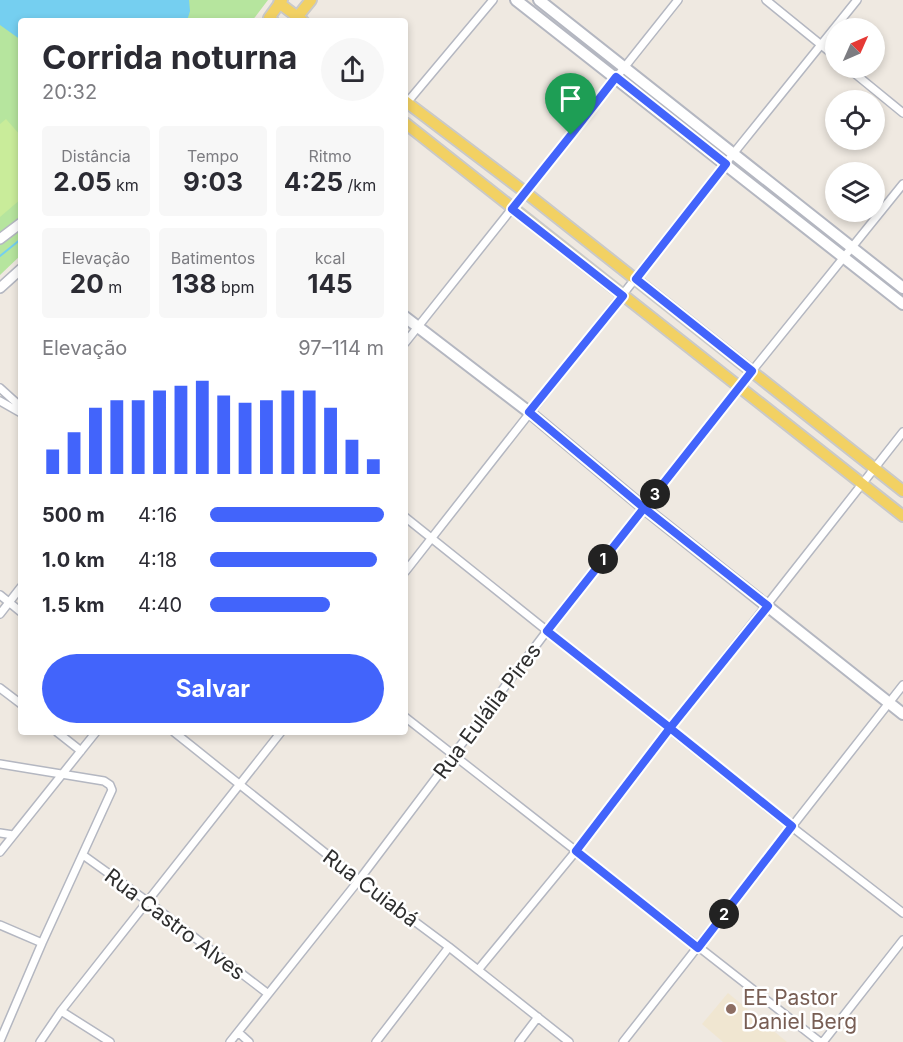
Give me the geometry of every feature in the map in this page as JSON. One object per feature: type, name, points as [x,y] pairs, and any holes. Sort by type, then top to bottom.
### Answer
[{"type":"main road","points":[[299,18],[311,0]]},
{"type":"main road","points":[[516,0],[903,304]]},
{"type":"main road","points":[[539,0],[903,288]]},
{"type":"main road","points":[[270,18],[280,1],[296,18]]},
{"type":"main road","points":[[408,104],[525,192],[903,491]]},
{"type":"main road","points":[[408,125],[903,516]]},
{"type":"main road","points":[[408,319],[529,412],[644,508],[903,714]]},
{"type":"street","points":[[408,101],[493,0]]},
{"type":"street","points":[[408,339],[678,0]]},
{"type":"street","points":[[766,0],[825,49]]},
{"type":"street","points":[[408,568],[529,412],[857,0]]},
{"type":"street","points":[[860,78],[903,113]]},
{"type":"street","name":"Rua Eulália Pires","points":[[230,1042],[358,880],[547,631],[843,256],[903,184]]},
{"type":"street","points":[[0,239],[18,225]]},
{"type":"street","points":[[0,288],[18,272]]},
{"type":"street","points":[[0,388],[18,404]]},
{"type":"street","points":[[0,401],[18,411]]},
{"type":"street","points":[[478,970],[576,851],[903,432]]},
{"type":"street","points":[[408,519],[903,913]]},
{"type":"street","points":[[0,614],[18,591]]},
{"type":"street","points":[[0,596],[18,610]]},
{"type":"street","points":[[623,1042],[903,685]]},
{"type":"street","points":[[0,688],[18,702]]},
{"type":"street","points":[[408,719],[821,1042],[903,940]]},
{"type":"street","points":[[61,735],[81,751]]},
{"type":"street","points":[[0,852],[94,735]]},
{"type":"street","name":"Rua Cuiabá","points":[[178,735],[358,880],[449,947],[569,1042]]},
{"type":"street","points":[[40,1042],[61,1011],[147,900],[279,735]]},
{"type":"street","points":[[0,764],[104,781],[110,785],[112,790],[0,1041]]},
{"type":"street","points":[[0,833],[13,835]]},
{"type":"street","name":"Rua Castro Alves","points":[[82,855],[147,900],[267,993]]},
{"type":"street","points":[[0,925],[42,943]]},
{"type":"street","points":[[376,1042],[449,947]]},
{"type":"street","points":[[61,1011],[110,1042]]},
{"type":"street","points":[[519,1042],[538,1017]]},
{"type":"street","points":[[238,1032],[249,1042]]},
{"type":"shaded area","name":"EE Pastor Daniel Berg","points":[[728,993],[787,1042],[723,1042],[702,1024]]},
{"type":"green space","points":[[0,0],[268,0],[254,18],[18,18],[18,258],[0,275]]},
{"type":"green space","points":[[6,119],[18,133],[18,202],[0,217],[0,124]]},
{"type":"water","points":[[0,0],[189,0],[188,18],[18,18],[18,38],[0,25]]},
{"type":"waterway","points":[[0,256],[18,241]]},
{"type":"place","name":"EE Pastor Daniel Berg","points":[[731,1009]]},
{"type":"route","points":[[571,135],[512,209],[623,296],[529,412],[644,508],[547,631],[670,728],[576,851],[698,948],[792,826],[670,728],[768,606],[644,508],[752,371],[636,279],[726,164],[616,77],[571,135]]}]
